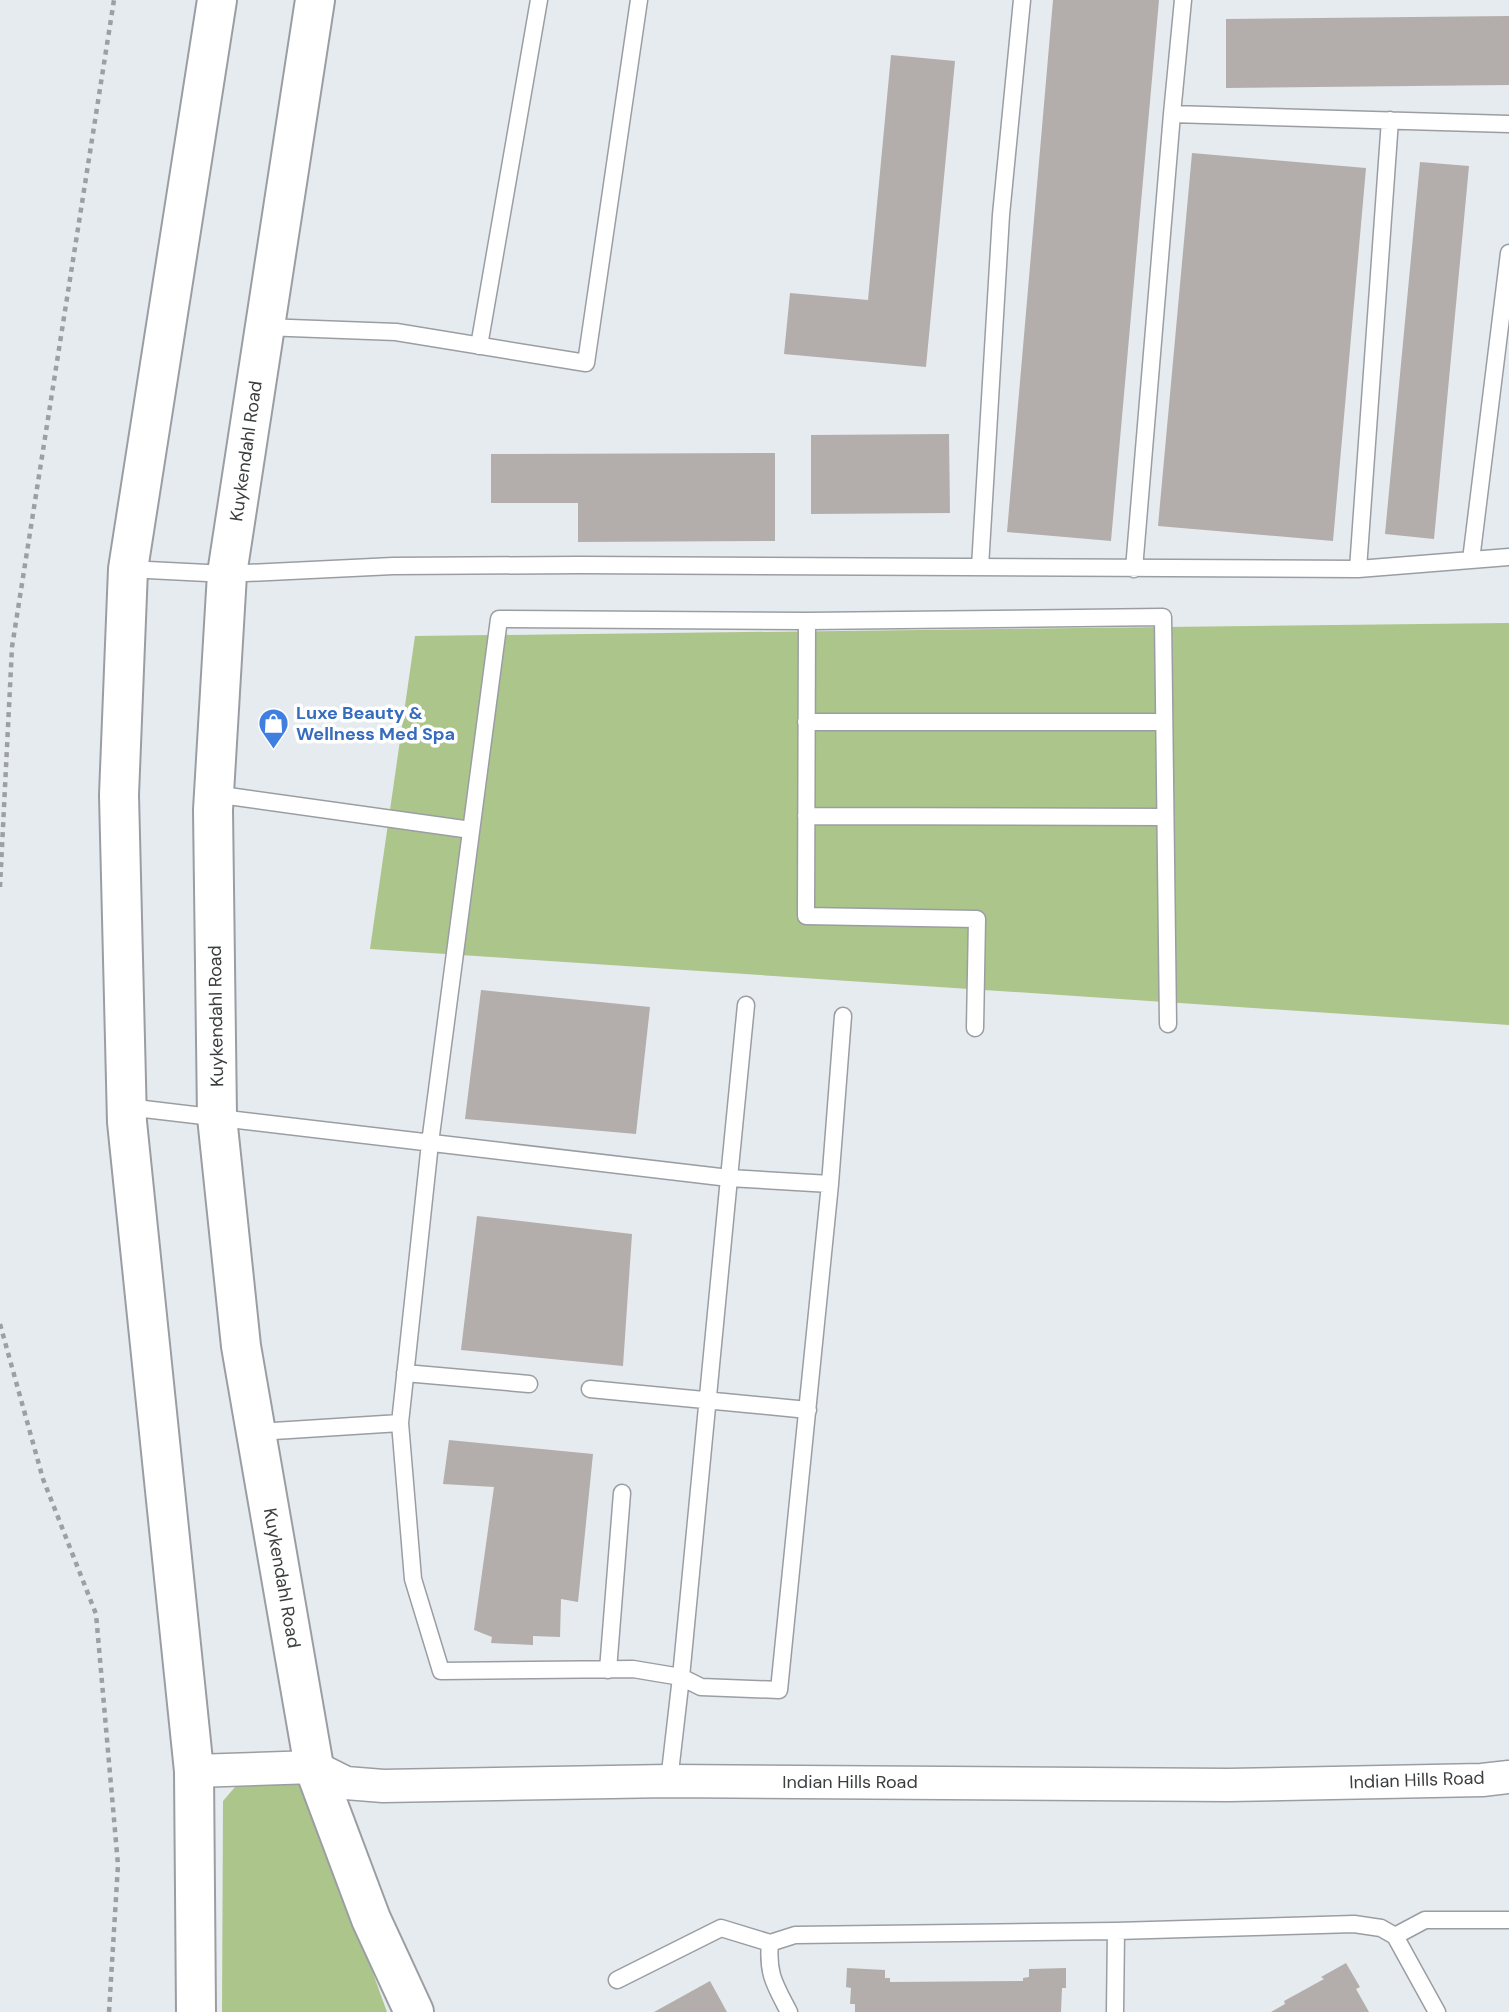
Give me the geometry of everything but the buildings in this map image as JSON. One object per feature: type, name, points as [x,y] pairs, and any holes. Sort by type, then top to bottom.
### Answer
[{"type":"main road","points":[[196,2012],[194,1771],[127,1122],[119,795],[128,569],[217,0]]},
{"type":"main road","name":"Kuykendahl Road","points":[[315,0],[227,575],[214,794],[217,1117],[242,1346],[314,1767],[372,1919],[414,2012]]},
{"type":"street","name":"Indian Hills Road","points":[[194,1771],[314,1767],[346,1783],[383,1786],[669,1781],[1228,1785],[1482,1780],[1509,1777]]},
{"type":"lane","points":[[479,346],[540,0]]},
{"type":"lane","points":[[264,327],[396,332],[586,363],[639,0]]},
{"type":"lane","points":[[980,567],[1001,215],[1022,0]]},
{"type":"lane","points":[[1134,569],[1183,0]]},
{"type":"lane","points":[[1172,114],[1509,124]]},
{"type":"lane","points":[[1358,569],[1390,120]]},
{"type":"lane","points":[[1471,560],[1509,253]]},
{"type":"lane","points":[[128,569],[227,575],[393,566],[579,565],[1358,569],[1509,557]]},
{"type":"lane","points":[[844,1016],[830,1184],[779,1690],[701,1687],[681,1677],[633,1669],[441,1671],[413,1579],[400,1423],[430,1143],[499,619],[807,621],[1163,617],[1168,1024]]},
{"type":"lane","points":[[807,621],[806,916],[977,919],[975,1028]]},
{"type":"lane","points":[[806,722],[1164,722]]},
{"type":"lane","points":[[214,794],[471,830]]},
{"type":"lane","points":[[806,816],[1165,817]]},
{"type":"lane","points":[[669,1781],[746,1005]]},
{"type":"lane","points":[[127,1107],[729,1178],[830,1184]]},
{"type":"lane","points":[[405,1373],[529,1384]]},
{"type":"lane","points":[[590,1390],[808,1410]]},
{"type":"lane","points":[[258,1432],[400,1423]]},
{"type":"lane","points":[[608,1670],[622,1493]]},
{"type":"lane","points":[[1395,1936],[1425,1920],[1509,1920]]},
{"type":"lane","points":[[617,1980],[720,1928],[770,1943],[794,1935],[1116,1931],[1354,1924],[1381,1928],[1395,1936],[1437,2012]]},
{"type":"lane","points":[[1115,2012],[1116,1931]]},
{"type":"lane","points":[[770,1943],[768,1963],[774,1983],[789,2012]]},
{"type":"path","points":[[0,887],[12,647],[114,0]]},
{"type":"path","points":[[0,1324],[43,1479],[96,1614],[118,1865],[109,2012]]},
{"type":"green space","points":[[1509,623],[1509,1025],[370,949],[415,636]]},
{"type":"green space","points":[[294,1778],[308,1793],[387,2012],[222,2012],[223,1801],[241,1780]]},
{"type":"place","name":"Luxe Beauty & Wellness Med Spa","points":[[273,750]]}]
